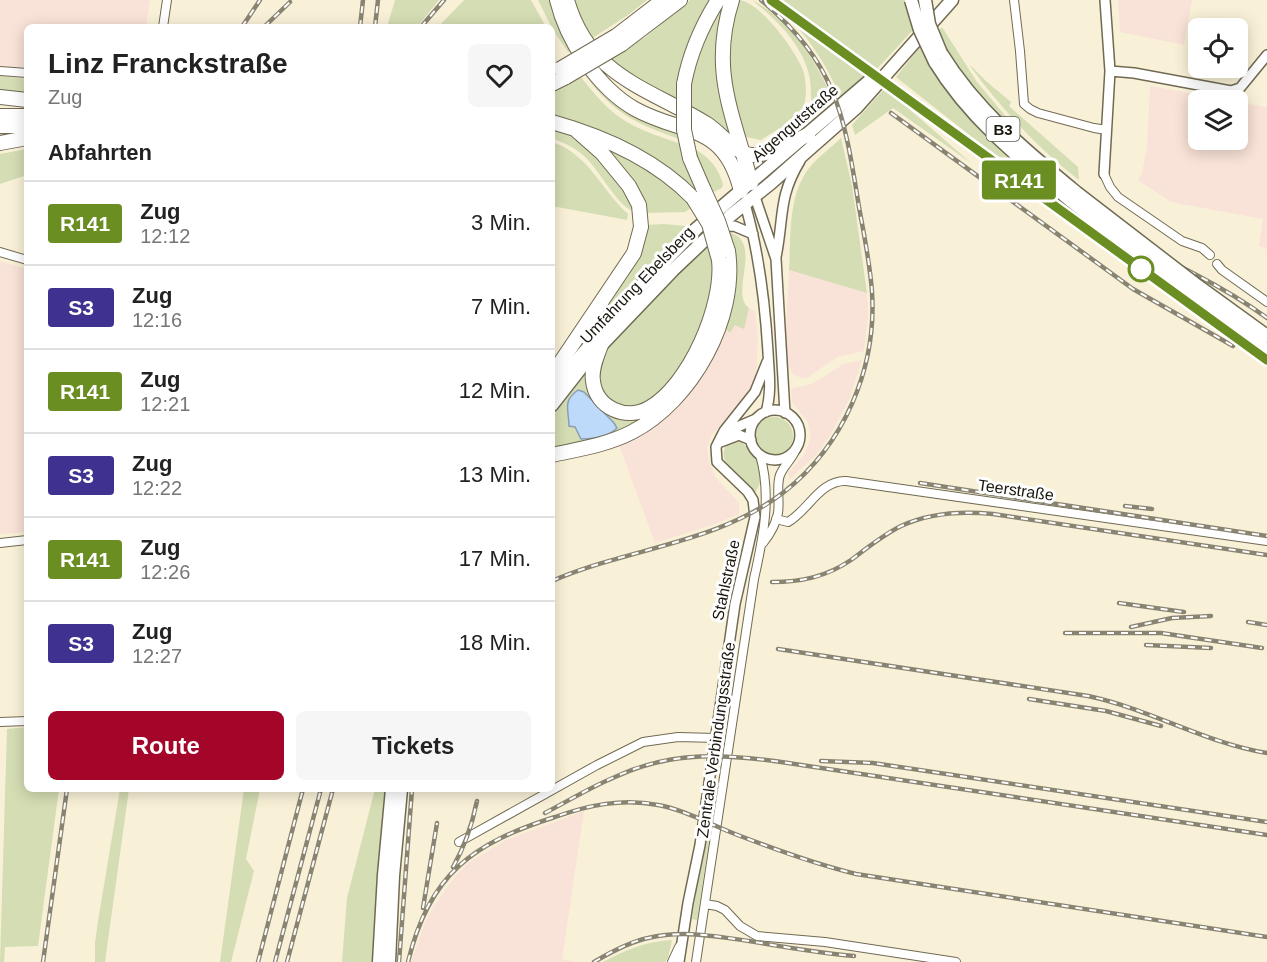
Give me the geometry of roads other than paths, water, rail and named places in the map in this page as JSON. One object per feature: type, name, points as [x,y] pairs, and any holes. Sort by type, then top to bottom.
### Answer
[{"type":"highway","points":[[557,0],[563,21],[571,37],[589,65],[611,91],[635,109],[691,129],[711,140],[729,162],[748,194]]},
{"type":"highway","points":[[567,0],[581,34],[604,63],[635,85],[706,123],[741,153],[752,155],[762,153],[808,135]]},
{"type":"highway","points":[[617,37],[654,0]]},
{"type":"highway","points":[[559,73],[591,51],[617,37],[663,0]]},
{"type":"highway","points":[[559,73],[680,0]]},
{"type":"highway","points":[[555,454],[605,443],[648,423],[679,393],[703,360],[720,324],[729,289],[730,267],[709,224],[698,193],[684,130],[684,84],[688,65],[700,30],[718,0]]},
{"type":"highway","points":[[732,0],[724,30],[722,67],[748,194]]},
{"type":"highway","points":[[0,98],[24,100]]},
{"type":"highway","points":[[0,116],[24,116]]},
{"type":"highway","points":[[555,123],[607,143],[651,165],[698,193]]},
{"type":"highway","points":[[0,126],[24,126]]},
{"type":"highway","points":[[555,371],[634,253],[641,220],[634,196],[622,176],[602,153],[577,131]]},
{"type":"highway","points":[[0,143],[24,139]]},
{"type":"highway","points":[[601,345],[594,364],[593,382],[595,390],[605,404],[612,410],[630,414],[646,410],[654,405],[662,399],[683,373],[706,331],[719,289],[724,255]]},
{"type":"main road","name":"B3","points":[[911,0],[920,30],[938,57],[955,91],[991,132],[1074,197],[1267,336]]},
{"type":"main road","name":"B3","points":[[925,0],[938,57]]},
{"type":"main road","name":"Aigengutstraße","points":[[748,194],[808,135],[869,82],[943,0]]},
{"type":"main road","name":"Aigengutstraße","points":[[748,194],[804,154],[856,108],[952,0]]},
{"type":"main road","name":"Umfahrung Ebelsberg","points":[[555,401],[601,345],[748,194]]},
{"type":"main road","name":"Umfahrung Ebelsberg","points":[[555,386],[648,278],[711,214],[748,194]]},
{"type":"main road","name":"B3","points":[[1074,197],[1152,265],[1267,350]]},
{"type":"main road","points":[[379,962],[392,792]]},
{"type":"main road","points":[[388,962],[401,792]]},
{"type":"street","points":[[163,24],[167,0]]},
{"type":"street","points":[[1014,0],[1024,104],[1038,113],[1107,130]]},
{"type":"street","points":[[1105,0],[1110,71],[1104,174],[1110,187],[1118,196],[1175,236],[1202,248],[1210,255]]},
{"type":"street","points":[[1110,71],[1236,91],[1267,56]]},
{"type":"street","points":[[0,71],[24,73]]},
{"type":"street","points":[[785,413],[776,259],[780,240],[782,202],[787,183],[804,154]]},
{"type":"street","points":[[748,194],[760,274],[768,357],[771,395],[766,412]]},
{"type":"street","points":[[748,194],[776,259]]},
{"type":"street","points":[[718,226],[734,226],[753,234]]},
{"type":"street","points":[[0,252],[24,259]]},
{"type":"street","points":[[1218,264],[1222,270],[1267,302]]},
{"type":"street","points":[[760,274],[777,272]]},
{"type":"street","points":[[718,443],[723,433],[755,392],[768,357]]},
{"type":"street","points":[[769,370],[773,377],[782,384]]},
{"type":"street","points":[[723,433],[774,410],[792,417],[797,425],[799,432],[794,456],[779,478],[776,519],[762,545]]},
{"type":"street","points":[[756,419],[751,428],[750,440],[760,455],[775,460],[783,459],[789,456],[797,446]]},
{"type":"street","points":[[718,443],[738,435],[750,440]]},
{"type":"street","name":"Stahlstraße","points":[[679,962],[700,845],[736,594],[755,517],[753,500],[748,492],[717,462],[715,452],[718,443]]},
{"type":"street","points":[[760,455],[765,480],[762,545]]},
{"type":"street","name":"Teerstraße","points":[[776,519],[788,522],[806,509],[823,489],[839,481],[846,481],[1267,541]]},
{"type":"street","points":[[0,543],[24,540]]},
{"type":"street","name":"Zentrale Verbindungsstraße","points":[[696,962],[754,579],[762,545]]},
{"type":"street","points":[[0,722],[24,721]]},
{"type":"street","points":[[555,788],[643,742],[678,737],[716,738]]},
{"type":"street","points":[[459,842],[549,792]]},
{"type":"street","points":[[705,904],[725,910],[740,926],[757,936],[825,942],[956,962]]},
{"type":"street","points":[[672,962],[682,940]]},
{"type":"water","points":[[578,390],[584,392],[617,428],[600,437],[581,439],[575,427],[569,426],[568,410],[570,398]]},
{"type":"railway","points":[[244,24],[260,0]]},
{"type":"railway","points":[[360,24],[363,0]]},
{"type":"railway","points":[[375,24],[378,0]]},
{"type":"railway","points":[[424,24],[444,0]]},
{"type":"railway","points":[[555,580],[610,560],[671,544],[730,523],[784,492],[824,452],[840,428],[862,376],[869,349],[872,292],[848,144],[833,93],[821,69],[806,46],[761,0]]},
{"type":"railway","points":[[267,24],[290,2]]},
{"type":"railway","points":[[781,8],[1267,360]]},
{"type":"railway","points":[[891,113],[1133,289],[1233,346]]},
{"type":"railway","points":[[1088,223],[1202,278],[1267,318]]},
{"type":"railway","points":[[920,483],[1267,536]]},
{"type":"railway","points":[[1125,506],[1152,509]]},
{"type":"railway","points":[[772,582],[803,580],[832,571],[901,526],[923,518],[958,513],[993,514],[1267,555]]},
{"type":"railway","points":[[1119,603],[1184,612]]},
{"type":"railway","points":[[1131,627],[1172,618],[1211,616]]},
{"type":"railway","points":[[1248,622],[1267,625]]},
{"type":"railway","points":[[1065,633],[1161,633],[1262,648]]},
{"type":"railway","points":[[1146,645],[1211,648]]},
{"type":"railway","points":[[778,649],[1088,696],[1133,709],[1222,742],[1267,753]]},
{"type":"railway","points":[[1029,699],[1106,711],[1161,726]]},
{"type":"railway","points":[[545,813],[597,785],[637,768],[679,758],[722,756],[788,763],[1267,835]]},
{"type":"railway","points":[[821,761],[873,763],[1267,822]]},
{"type":"railway","points":[[43,962],[67,792]]},
{"type":"railway","points":[[258,962],[302,792]]},
{"type":"railway","points":[[275,962],[320,792]]},
{"type":"railway","points":[[287,962],[332,792]]},
{"type":"railway","points":[[399,962],[412,792]]},
{"type":"railway","points":[[453,867],[468,835],[477,801]]},
{"type":"railway","points":[[408,962],[428,906],[442,884],[478,851],[526,827],[580,809],[632,802],[668,807],[780,851],[856,874],[1267,937]]},
{"type":"railway","points":[[423,908],[437,823]]},
{"type":"railway","points":[[594,962],[634,942],[673,934],[711,936],[854,956]]},
{"type":"train","name":"R141","points":[[771,0],[1267,360]]}]
